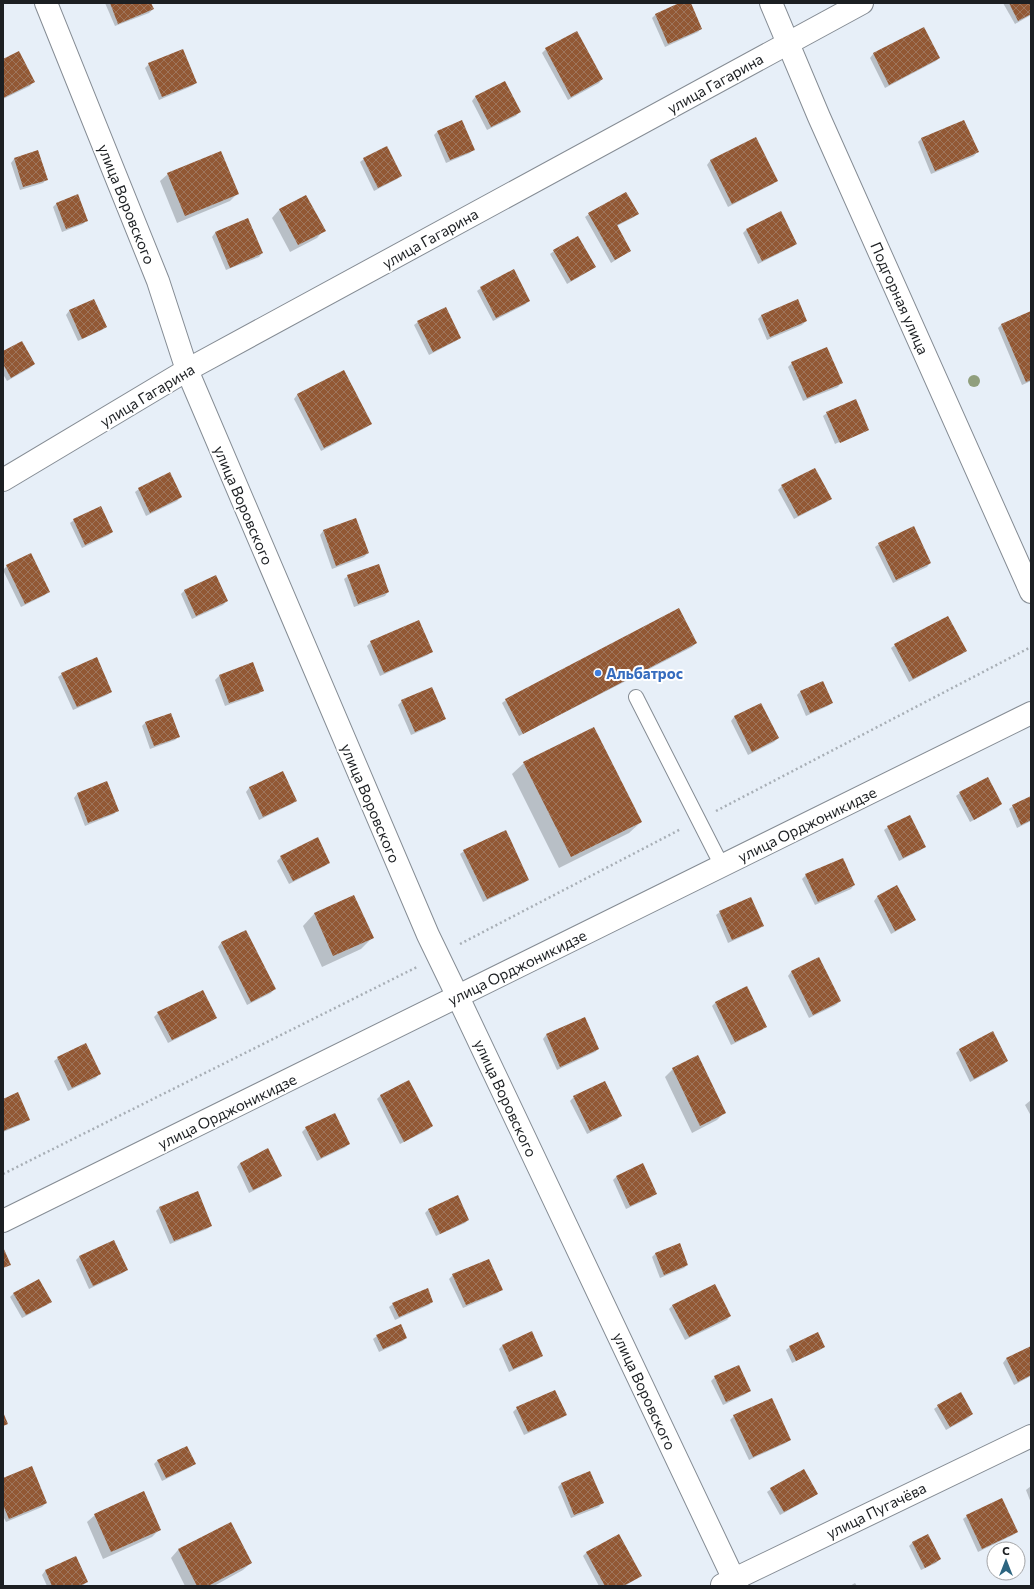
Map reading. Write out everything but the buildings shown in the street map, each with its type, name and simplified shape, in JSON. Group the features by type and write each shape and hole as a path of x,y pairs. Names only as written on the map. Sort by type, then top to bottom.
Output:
{"street":[{"name":"улица Воровского","path":"46,3 158,281 187,370 438,956 458,996 731,1584"},
{"name":"Подгорная улица","path":"771,3 819,117 1031,592"},
{"name":"улица Гагарина","path":"3,480 187,370 862,3"},
{"name":"улица Орджоникидзе","path":"3,1221 1031,713"},
{"name":"улица Пугачёва","path":"731,1584 1031,1436"}],"lane":[{"path":"636,697 722,866"}],"path":[{"path":"3,1174 438,956 1031,647"}],"place":[{"name":"Альбатрос","path":"598,673"}]}
